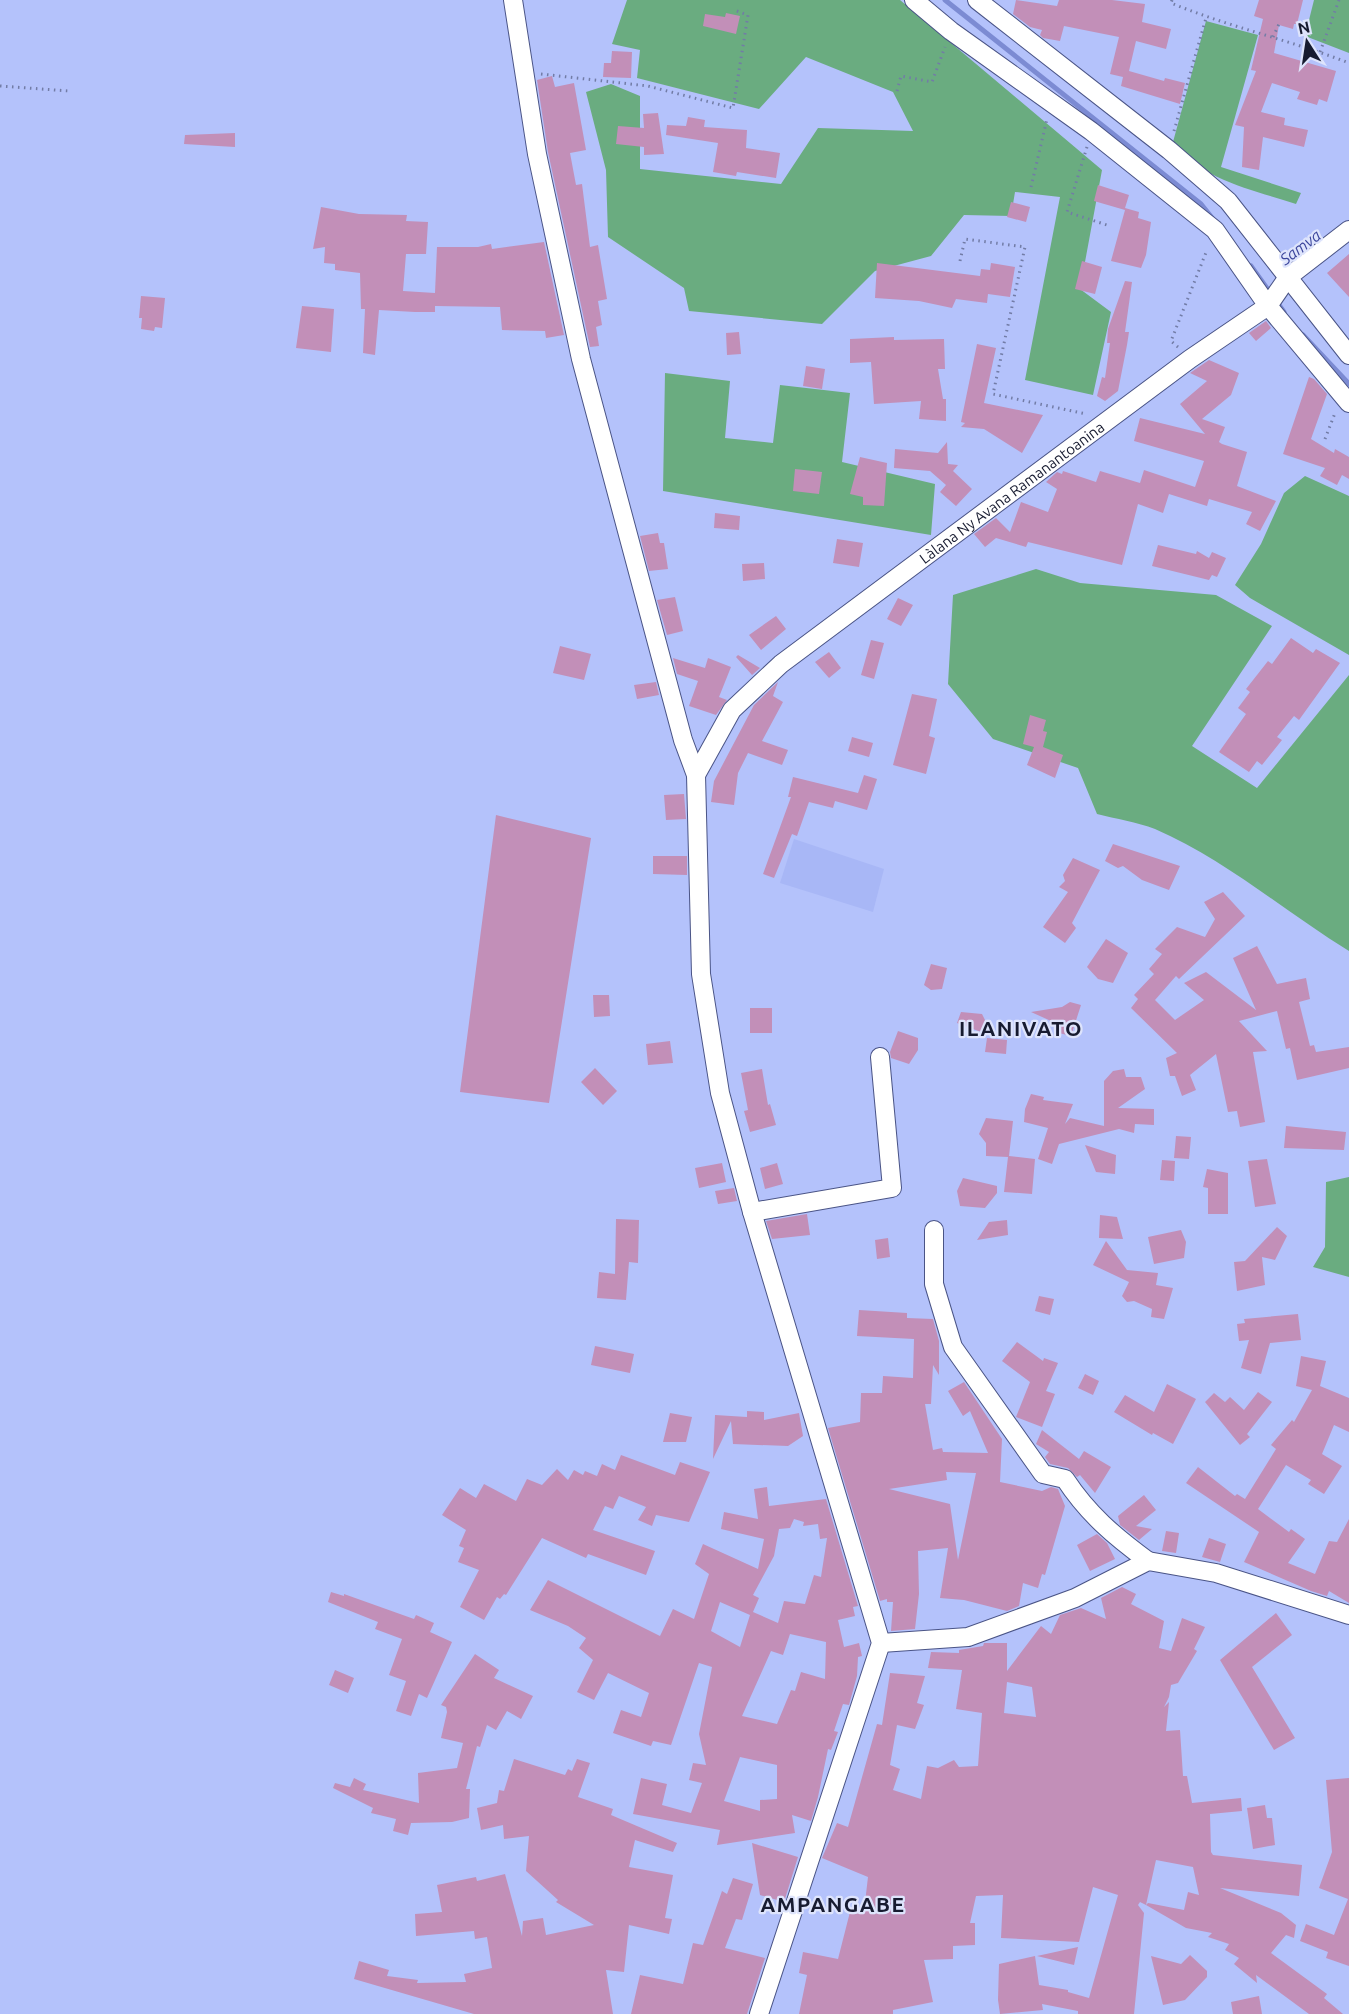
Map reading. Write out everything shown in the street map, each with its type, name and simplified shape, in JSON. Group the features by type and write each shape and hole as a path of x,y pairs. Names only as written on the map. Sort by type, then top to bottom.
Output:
{"street":[{"path":"513,0 537,154 581,359 683,740 696,775 701,974 720,1093 752,1212 880,1642 759,2014"},
{"path":"914,0 951,31 1091,131 1215,230 1268,306 1346,399"},
{"path":"977,0 1169,150 1228,201 1349,355"},
{"name":"Làlana Ny Avana Ramanantoanina","path":"696,775 732,710 781,664 1108,419 1268,306 1288,277 1349,230"},
{"path":"752,1212 892,1188 880,1057"},
{"path":"934,1230 934,1284 953,1347 1043,1474 1065,1479 1084,1507 1116,1538 1148,1561 1216,1573 1349,1615"},
{"path":"880,1642 968,1637 1074,1598 1148,1561"}],"path":[{"path":"1320,52 1339,0"},
{"path":"1171,2 1206,18 1273,37 1349,63"},
{"path":"524,73 648,86 732,108 748,15 734,10"},
{"path":"1169,150 1206,18"},
{"path":"1273,37 1279,24"},
{"path":"897,91 900,76 932,82 951,31"},
{"path":"0,86 69,91"},
{"path":"1031,187 1051,103"},
{"path":"1091,131 1068,212 1110,226"},
{"path":"1190,359 1171,341 1215,230"},
{"path":"960,261 965,238 1025,247 993,394 1108,419"},
{"path":"1325,439 1346,399"}],"shaded area":[{"path":"794,839 884,869 873,912 780,883"}],"green space":[{"path":"627,0 900,0 1102,170 1080,289 1111,312 1093,395 1025,380 1060,197 1015,192 1011,216 964,215 931,256 875,271 822,324 689,311 684,288 608,237 606,170 586,92 611,84 640,96 640,169 781,184 818,128 913,131 893,92 806,57 759,109 637,78 640,50 612,44"},
{"path":"1314,0 1349,0 1349,53 1305,36"},
{"path":"1206,21 1258,35 1221,167 1301,193 1296,204 1213,175 1184,155 1173,142"},
{"path":"665,373 730,381 725,438 773,443 780,385 850,393 842,462 935,484 931,535 663,491"},
{"path":"1305,476 1349,496 1349,655 1250,598 1235,585 1261,544 1284,493"},
{"path":"1036,569 1080,583 1216,595 1272,626 1192,746 1257,788 1349,675 1349,951 1230,871 1181,842 1134,822 1097,814 1078,768 993,739 948,684 953,595"},
{"path":"1349,1177 1349,1277 1313,1267 1325,1247 1326,1182"}],"building":[{"path":"1016,0 1057,6 1059,0 1112,0 1145,4 1142,22 1171,29 1166,49 1136,41 1129,71 1164,81 1165,78 1185,83 1180,104 1121,86 1123,77 1110,74 1119,37 1064,26 1060,41 1043,38 1040,35 1042,30 1030,27 1013,14"},
{"path":"1259,0 1303,0 1297,24 1294,24 1293,29 1279,25 1274,53 1336,71 1327,102 1319,99 1317,105 1297,99 1300,92 1272,83 1261,112 1285,118 1284,125 1308,130 1304,147 1263,137 1259,170 1242,167 1244,127 1235,125 1256,71 1251,70 1263,19 1254,16"},
{"path":"726,13 740,16 736,34 703,26 705,14 725,17"},
{"path":"612,51 632,52 631,78 603,77 604,63 611,63"},
{"path":"552,76 555,87 574,83 586,150 570,153 576,185 582,184 590,247 598,245 607,299 598,301 602,325 596,327 599,346 590,347 548,152 537,80"},
{"path":"658,113 664,154 644,155 644,147 616,144 618,126 644,128 643,114"},
{"path":"688,117 705,120 704,127 747,130 746,148 780,153 776,178 737,172 736,176 713,172 718,143 666,135 667,125 686,126"},
{"path":"235,133 235,147 184,144 185,135"},
{"path":"1098,185 1129,195 1125,208 1139,212 1138,218 1151,222 1146,255 1141,268 1111,261 1125,210 1094,201"},
{"path":"1011,202 1030,207 1026,222 1007,217"},
{"path":"321,207 359,214 407,215 406,221 428,222 426,254 406,254 403,291 435,293 437,247 478,247 491,244 492,249 544,242 564,335 546,338 545,331 502,330 500,307 435,306 435,312 379,310 375,355 363,353 365,309 361,309 360,273 335,270 335,264 324,263 325,247 313,249"},
{"path":"1349,254 1349,297 1327,273"},
{"path":"1082,261 1102,267 1095,294 1075,289"},
{"path":"877,263 980,276 981,269 990,270 991,263 1015,267 1010,297 988,294 987,303 956,299 952,308 919,301 875,298"},
{"path":"1125,281 1132,282 1125,332 1129,332 1127,345 1118,391 1105,401 1097,396 1102,377 1105,378 1110,343 1107,343 1108,329"},
{"path":"141,296 165,298 162,328 155,327 154,331 141,329 142,318 139,318"},
{"path":"302,306 334,309 331,352 296,348"},
{"path":"1266,321 1271,328 1256,341 1249,333"},
{"path":"739,332 741,354 727,355 726,333"},
{"path":"894,337 894,340 944,339 945,369 938,369 943,399 946,399 946,421 919,419 921,401 874,404 871,362 850,363 850,339"},
{"path":"977,344 996,348 984,403 1043,415 1022,453 984,429 961,427 965,423 961,422"},
{"path":"1209,360 1239,373 1231,395 1202,419 1225,427 1219,442 1247,452 1237,486 1276,501 1260,531 1246,524 1252,512 1209,499 1207,506 1169,494 1163,513 1138,504 1122,565 1028,542 1026,547 996,538 985,547 974,534 996,518 1010,532 1021,502 1048,512 1057,489 1046,482 1057,472 1062,474 1063,471 1096,482 1100,471 1140,483 1144,470 1195,487 1204,461 1134,441 1140,418 1205,434 1180,404 1207,381 1190,373"},
{"path":"806,366 825,369 822,389 803,386"},
{"path":"1309,377 1314,379 1327,394 1311,439 1334,453 1335,449 1349,457 1349,479 1342,475 1337,485 1320,476 1325,468 1283,454"},
{"path":"947,442 948,464 958,465 953,471 972,489 956,506 940,492 946,485 930,471 894,468 895,449 938,453"},
{"path":"860,457 887,463 884,506 863,505 863,497 850,494"},
{"path":"795,469 822,472 819,494 793,491"},
{"path":"715,513 740,516 739,530 714,528"},
{"path":"658,533 660,543 664,543 668,569 649,571 640,536"},
{"path":"837,539 863,543 859,567 833,563"},
{"path":"1158,545 1196,554 1197,551 1209,558 1212,552 1226,558 1217,577 1212,575 1209,580 1152,566"},
{"path":"764,563 765,579 743,581 742,564"},
{"path":"675,597 683,631 667,635 657,600"},
{"path":"898,598 913,605 901,626 887,619"},
{"path":"776,616 786,629 761,650 749,635"},
{"path":"1291,638 1313,653 1316,649 1340,663 1299,720 1294,716 1277,737 1282,740 1262,765 1257,761 1249,772 1219,752 1246,714 1238,708 1250,692 1246,689 1268,661 1272,664"},
{"path":"871,640 884,643 874,679 861,675"},
{"path":"560,646 591,654 584,680 553,673"},
{"path":"829,652 841,668 829,678 815,662"},
{"path":"738,655 760,668 752,675 736,657"},
{"path":"673,658 705,668 708,658 731,667 719,697 727,700 716,715 689,706 698,681 677,674"},
{"path":"656,682 659,695 637,699 634,685"},
{"path":"778,682 773,696 783,702 762,741 788,750 782,765 748,753 738,773 734,805 711,802 714,781 754,705"},
{"path":"912,694 937,699 929,736 935,738 926,774 893,765"},
{"path":"1030,715 1046,720 1043,731 1047,732 1043,747 1063,755 1055,778 1027,765 1034,747 1023,744"},
{"path":"852,737 873,743 869,757 848,751"},
{"path":"864,775 877,779 867,810 835,801 833,808 809,802 797,836 792,834 774,878 763,874 791,797 788,797 793,777 858,793"},
{"path":"684,794 686,819 666,820 664,795"},
{"path":"496,815 591,838 549,1103 460,1092"},
{"path":"1113,844 1180,866 1169,890 1142,880 1123,866 1118,868 1105,861"},
{"path":"653,856 687,856 687,875 653,874"},
{"path":"1073,858 1100,870 1072,923 1076,928 1065,943 1043,927 1068,892 1059,887 1065,881 1063,875"},
{"path":"1223,892 1245,916 1179,979 1176,976 1155,1000 1175,1020 1204,1000 1184,983 1206,972 1256,1010 1233,958 1257,946 1277,984 1306,978 1310,999 1299,1002 1310,1046 1314,1045 1316,1052 1349,1047 1349,1068 1297,1080 1290,1048 1286,1049 1277,1011 1239,1021 1267,1051 1253,1052 1265,1122 1240,1127 1237,1111 1228,1112 1216,1054 1190,1075 1196,1090 1182,1096 1175,1076 1170,1076 1166,1058 1177,1053 1131,1008 1138,999 1134,995 1154,974 1149,969 1162,954 1155,949 1177,927 1205,937 1215,919 1204,902"},
{"path":"1106,939 1128,953 1113,983 1098,979 1087,967"},
{"path":"931,964 947,968 942,989 931,990 924,985"},
{"path":"593,995 609,995 610,1016 594,1017"},
{"path":"1070,1002 1081,1005 1071,1036 1059,1033 1051,1021 1031,1012 1062,1007"},
{"path":"750,1008 772,1008 772,1033 750,1033"},
{"path":"961,1012 982,1014 985,1020 981,1032 957,1023"},
{"path":"898,1031 918,1038 918,1050 909,1064 891,1058 890,1052"},
{"path":"987,1038 1007,1040 1006,1054 985,1052"},
{"path":"670,1041 673,1063 648,1065 646,1044"},
{"path":"595,1068 617,1091 603,1105 581,1082"},
{"path":"762,1069 768,1105 770,1104 776,1125 750,1132 744,1111 748,1110 741,1073"},
{"path":"1124,1069 1126,1077 1141,1077 1145,1089 1118,1108 1154,1109 1154,1125 1135,1124 1134,1133 1119,1129 1059,1144 1052,1164 1038,1159 1048,1128 1024,1122 1025,1109 1031,1094 1044,1097 1043,1100 1073,1104 1065,1124 1070,1118 1104,1126 1104,1081 1113,1071"},
{"path":"986,1118 1013,1121 1009,1156 1035,1159 1032,1194 1004,1192 1008,1157 986,1156 986,1143 979,1134"},
{"path":"1286,1126 1346,1132 1344,1150 1284,1148"},
{"path":"1176,1136 1191,1137 1189,1159 1174,1158"},
{"path":"1085,1145 1116,1155 1115,1174 1096,1172"},
{"path":"1267,1159 1276,1204 1255,1207 1248,1161"},
{"path":"1162,1160 1175,1161 1174,1181 1160,1180"},
{"path":"722,1163 726,1182 699,1188 695,1168"},
{"path":"777,1163 783,1184 765,1189 760,1168"},
{"path":"1207,1169 1228,1173 1228,1214 1208,1214 1208,1188 1203,1187"},
{"path":"963,1178 997,1186 997,1193 985,1208 960,1206 957,1191"},
{"path":"734,1188 737,1201 718,1204 715,1191"},
{"path":"807,1214 810,1235 772,1239 766,1221"},
{"path":"1100,1215 1117,1217 1123,1239 1099,1238"},
{"path":"616,1219 639,1220 638,1263 629,1262 626,1300 597,1298 599,1272 615,1274"},
{"path":"1007,1220 1008,1235 977,1240 989,1222"},
{"path":"1277,1227 1287,1236 1275,1260 1262,1257 1265,1285 1237,1291 1234,1262 1245,1261"},
{"path":"1181,1230 1186,1242 1184,1258 1154,1264 1148,1237"},
{"path":"888,1238 890,1257 877,1259 875,1240"},
{"path":"1106,1241 1127,1270 1158,1273 1156,1285 1173,1288 1164,1319 1151,1317 1152,1309 1134,1301 1127,1302 1122,1296 1129,1282 1093,1265"},
{"path":"1039,1296 1054,1299 1050,1315 1035,1311"},
{"path":"859,1310 907,1313 907,1318 933,1319 939,1341 939,1375 933,1365 931,1404 925,1404 933,1450 942,1448 943,1452 988,1453 970,1411 963,1416 948,1391 964,1382 1002,1439 1000,1482 1042,1491 1051,1487 1058,1489 1065,1506 1045,1575 1042,1574 1038,1588 1023,1583 1019,1606 1007,1611 964,1600 940,1598 948,1548 918,1551 919,1594 915,1629 891,1631 893,1602 887,1602 887,1599 880,1601 828,1428 860,1422 861,1393 882,1393 883,1376 913,1378 914,1339 857,1336","holes":["946,1472 976,1473 958,1560 950,1504 889,1489 947,1480"]},
{"path":"1298,1314 1301,1340 1270,1343 1261,1374 1241,1368 1249,1340 1239,1341 1237,1324 1245,1323 1244,1319"},
{"path":"1017,1342 1043,1361 1044,1358 1058,1363 1046,1391 1055,1394 1042,1427 1016,1417 1030,1382 1002,1361"},
{"path":"595,1346 634,1354 630,1373 591,1365"},
{"path":"1301,1356 1326,1361 1320,1386 1349,1398 1349,1432 1334,1425 1322,1454 1342,1466 1324,1494 1308,1484 1311,1480 1286,1465 1258,1509 1289,1532 1291,1529 1305,1539 1288,1563 1315,1574 1329,1541 1337,1542 1349,1519 1349,1603 1329,1591 1327,1596 1311,1591 1244,1562 1259,1532 1186,1483 1198,1467 1235,1496 1237,1494 1245,1499 1276,1449 1271,1445 1292,1420 1294,1422 1312,1390 1296,1386"},
{"path":"1085,1374 1099,1381 1093,1395 1078,1388"},
{"path":"1167,1384 1196,1399 1173,1444 1153,1433 1152,1435 1114,1412 1125,1395 1154,1412"},
{"path":"1258,1392 1272,1402 1247,1434 1250,1437 1240,1445 1205,1402 1214,1393 1225,1402 1230,1397 1244,1410"},
{"path":"747,1411 764,1412 764,1420 799,1413 803,1436 788,1446 733,1444 731,1421 713,1459 715,1415 747,1417"},
{"path":"670,1413 692,1417 686,1442 663,1442"},
{"path":"1042,1430 1079,1459 1084,1451 1111,1467 1095,1493 1080,1475 1077,1477 1068,1468 1050,1464 1045,1457 1049,1452 1036,1444"},
{"path":"621,1455 675,1475 680,1462 710,1472 689,1522 656,1515 652,1526 638,1520 646,1507 619,1496 613,1509 605,1506 593,1530 655,1551 646,1575 588,1554 586,1558 542,1538 506,1595 504,1594 500,1599 497,1597 484,1620 460,1607 479,1570 458,1562 464,1548 459,1546 466,1530 442,1515 460,1488 476,1498 484,1484 516,1501 527,1479 542,1485 557,1469 568,1480 574,1470 583,1475 585,1471 597,1476 602,1464 615,1470"},
{"path":"767,1487 769,1506 826,1499 858,1606 853,1607 855,1616 838,1620 844,1647 859,1643 862,1656 858,1657 857,1676 849,1705 843,1704 834,1731 838,1732 831,1750 828,1749 811,1821 792,1815 795,1833 717,1845 720,1830 633,1814 641,1778 667,1784 662,1805 691,1813 702,1783 689,1780 693,1763 706,1765 699,1734 712,1667 699,1663 671,1745 653,1741 651,1746 613,1733 621,1710 641,1717 649,1693 608,1673 594,1700 577,1692 593,1660 579,1648 586,1638 568,1626 530,1610 548,1580 660,1636 673,1609 694,1619 709,1574 695,1564 703,1544 758,1569 764,1539 721,1529 724,1512 758,1519 754,1489","holes":["794,1519 804,1522 803,1526 818,1524 820,1539 827,1538 821,1577 814,1575 805,1604 784,1601 778,1623 753,1612 759,1598 753,1595 774,1556 779,1529 790,1528","720,1602 750,1615 740,1647 711,1631","790,1634 826,1642 825,1679 801,1672 795,1691 791,1690 777,1724 742,1716 771,1651 783,1655","740,1757 777,1765 777,1799 760,1800 760,1811 724,1801"]},
{"path":"1144,1495 1156,1510 1136,1526 1152,1529 1139,1540 1120,1525 1118,1516"},
{"path":"1166,1531 1179,1533 1176,1553 1162,1551"},
{"path":"1097,1534 1107,1543 1115,1559 1090,1571 1077,1545"},
{"path":"1209,1538 1226,1544 1220,1562 1202,1557"},
{"path":"1122,1587 1136,1594 1131,1604 1164,1621 1159,1648 1171,1651 1182,1618 1205,1627 1194,1649 1197,1651 1178,1683 1171,1685 1164,1707 1169,1702 1166,1731 1180,1730 1183,1776 1187,1776 1192,1803 1241,1798 1242,1811 1210,1814 1211,1852 1213,1855 1302,1865 1299,1896 1220,1888 1281,1913 1296,1925 1294,1938 1286,1935 1271,1953 1327,1994 1324,1998 1343,2014 1309,2014 1256,1975 1257,1983 1234,1964 1239,1958 1225,1950 1229,1944 1208,1937 1212,1933 1186,1928 1140,1902 1138,1905 1144,1913 1134,2014 1078,2014 1078,2011 1042,2004 1043,2010 1000,2014 999,1964 1035,1956 1039,1985 1068,1990 1068,1992 1089,1998 1118,1895 1093,1887 1079,1942 1001,1938 1003,1895 976,1896 970,1923 975,1923 975,1945 953,1946 953,1959 924,1960 933,2002 893,2010 893,2014 799,2014 807,1975 799,1973 803,1952 838,1959 851,1908 864,1911 868,1877 822,1858 837,1823 848,1827 877,1724 882,1725 890,1673 925,1676 917,1703 924,1705 915,1729 897,1725 890,1765 900,1769 893,1790 921,1799 927,1766 938,1768 954,1760 959,1767 978,1766 982,1713 956,1709 962,1670 928,1668 931,1652 959,1653 959,1650 983,1646 984,1643 1007,1643 1007,1671 1041,1626 1051,1634 1060,1615 1081,1608 1106,1619 1101,1598","holes":["1007,1682 1032,1687 1036,1717 1004,1713","1156,1860 1193,1867 1199,1895 1188,1892 1184,1910 1148,1903 1146,1905"]},
{"path":"331,1592 344,1596 344,1594 414,1619 416,1615 434,1623 430,1632 452,1642 427,1698 419,1694 411,1716 396,1711 406,1681 389,1675 402,1639 375,1629 378,1622 328,1602"},
{"path":"1276,1613 1292,1635 1252,1667 1295,1738 1274,1750 1220,1660"},
{"path":"475,1654 499,1670 494,1678 533,1696 521,1719 507,1711 496,1730 487,1725 480,1747 477,1746 466,1789 470,1789 469,1818 452,1822 411,1823 408,1835 393,1831 396,1819 371,1813 373,1808 333,1788 335,1783 350,1787 354,1778 366,1784 363,1790 419,1803 418,1773 457,1768 463,1743 441,1738 447,1712 446,1707 441,1705"},
{"path":"335,1670 354,1678 348,1693 329,1685"},
{"path":"514,1759 565,1775 568,1769 572,1771 577,1759 590,1763 578,1797 613,1809 611,1815 677,1843 673,1852 635,1840 629,1867 673,1875 665,1918 672,1919 669,1934 629,1925 624,1972 606,1970 613,2014 474,2014 354,1979 359,1961 389,1970 387,1976 418,1980 417,1983 466,1982 464,1974 492,1968 487,1937 475,1939 474,1931 416,1936 415,1914 442,1912 437,1885 476,1877 477,1881 505,1874 522,1936 523,1921 543,1918 546,1935 594,1925 556,1902 558,1900 526,1871 529,1836 504,1839 503,1825 481,1830 477,1808 497,1803 499,1790 504,1791"},
{"path":"1349,1778 1349,1966 1326,1958 1328,1952 1300,1941 1306,1924 1334,1935 1348,1899 1319,1888 1332,1852 1326,1780"},
{"path":"1265,1805 1267,1818 1272,1818 1275,1845 1253,1849 1247,1808"},
{"path":"752,1843 798,1857 784,1902 760,1895"},
{"path":"733,1878 753,1884 742,1920 736,1919 725,1948 765,1958 747,2014 631,2014 640,1975 683,1984 693,1943 703,1945 722,1891 727,1894"},
{"path":"1078,1947 1074,1965 1037,1956"},
{"path":"1190,1955 1207,1971 1207,1977 1185,2000 1163,2005 1151,1956 1181,1964"},
{"path":"1259,1996 1262,2014 1233,2014 1231,2002"}],"waterway":[{"path":"945,0 1201,204 1213,219"},
{"name":"Samva","path":"1251,266 1284,312"},
{"path":"1303,335 1349,384"}],"district":[{"name":"ILANIVATO","path":"1021,1028"},
{"name":"AMPANGABE","path":"833,1904"}]}
